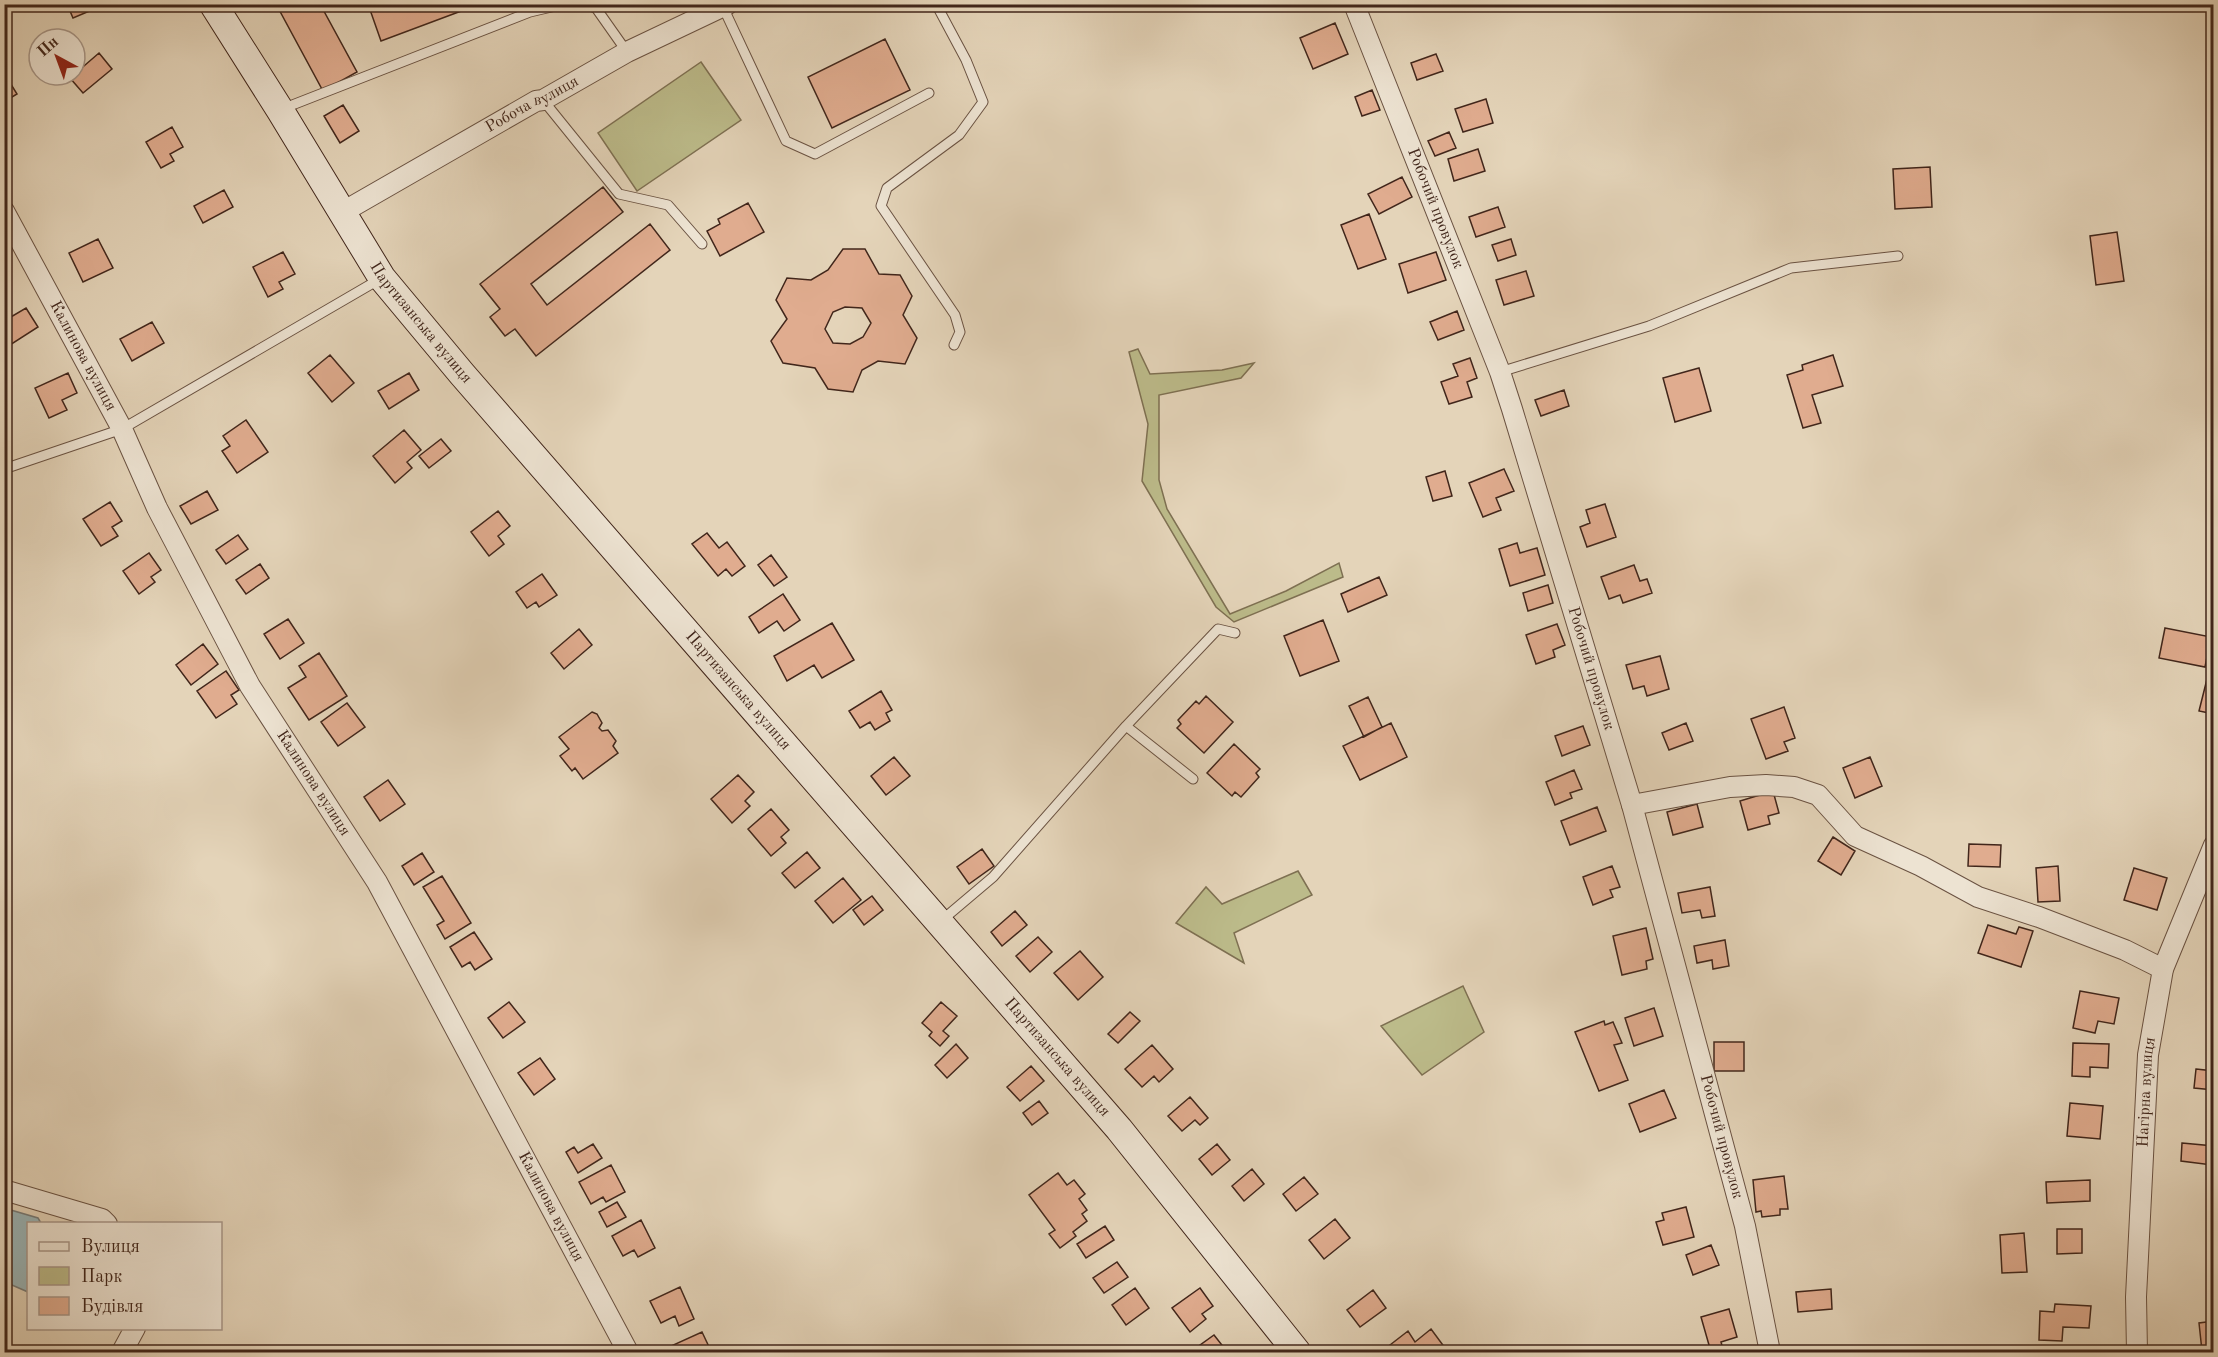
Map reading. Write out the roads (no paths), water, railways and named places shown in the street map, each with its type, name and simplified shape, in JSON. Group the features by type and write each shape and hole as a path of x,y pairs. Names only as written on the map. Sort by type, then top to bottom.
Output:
{"main road":[{"name":"Партизанська вулиця","path":"213,4 382,278 462,374 1119,1129 1297,1353"}],"street":[{"name":"Робочий провулок","path":"1354,4 1500,372 1632,805 1745,1226 1770,1353"},
{"name":"Робоча вулиця","path":"341,213 536,101 543,100 627,52 726,6"},
{"name":"Калинова вулиця","path":"4,211 122,429 157,508 250,686 377,882 628,1353"},
{"path":"1632,805 1730,787 1766,785 1794,787 1818,795 1855,836 1921,866 1978,897 2039,917 2114,946 2163,969"},
{"name":"Нагірна вулиця","path":"2137,1353 2136,1297 2148,1054 2163,969 2214,845"},
{"path":"4,1190 102,1219 105,1222"},
{"path":"122,1353 134,1330"}],"lane":[{"path":"280,110 530,12 564,4"},
{"path":"584,4 596,8 627,52"},
{"path":"936,4 966,60 983,102 959,135 888,188 881,206 956,315 960,332 954,345"},
{"path":"726,6 786,141 815,154 930,93"},
{"path":"543,100 620,194 668,205 702,244"},
{"path":"1500,372 1649,326 1791,268 1898,256"},
{"path":"4,470 122,429 382,278"},
{"path":"939,923 993,877 1126,726 1218,629 1235,633"},
{"path":"1126,726 1193,779"}],"water":[{"path":"4,1208 38,1218 40,1222 27,1222 27,1292 5,1282"}]}
